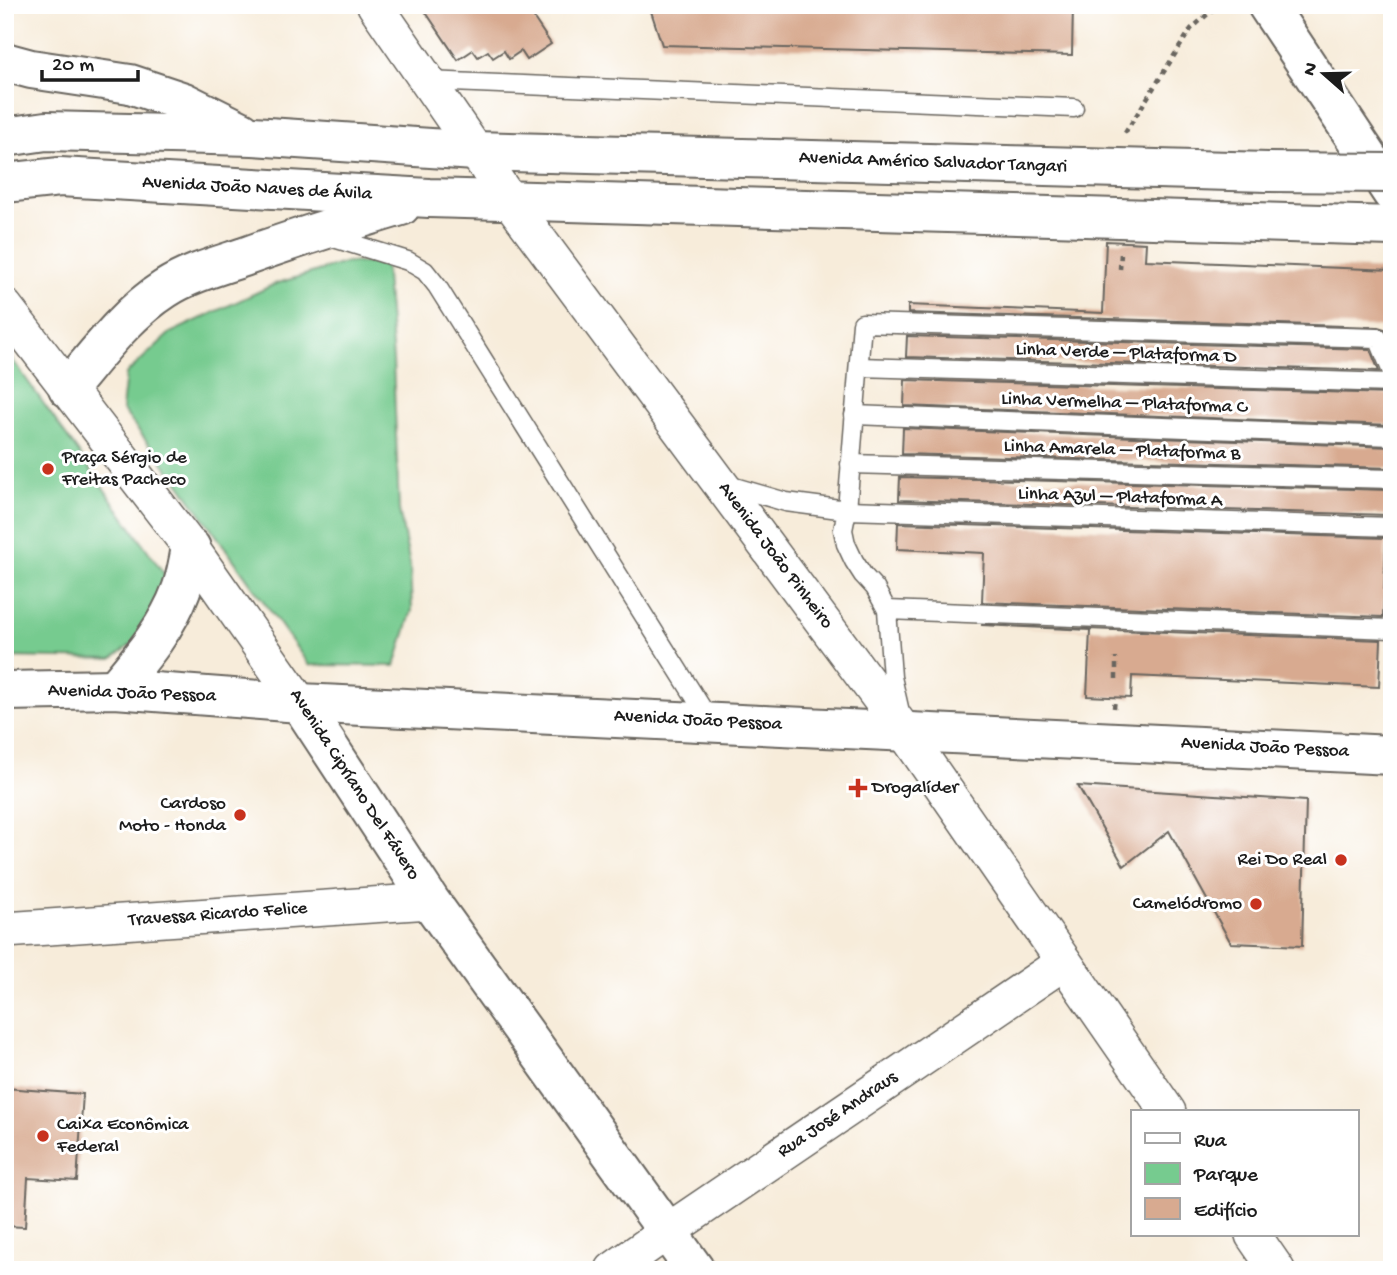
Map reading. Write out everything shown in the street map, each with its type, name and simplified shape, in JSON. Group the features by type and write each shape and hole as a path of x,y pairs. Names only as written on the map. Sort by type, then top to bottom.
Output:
{"main road":[{"path":"1267,5 1392,193"},
{"path":"5,62 31,69 130,85 184,102 253,136"},
{"path":"5,137 46,131 253,136 475,151"},
{"name":"Avenida Américo Salvador Tangari","path":"475,151 1392,173"},
{"name":"Avenida João Naves de Ávila","path":"5,183 60,177 510,201"},
{"path":"68,388 114,334 142,306 165,289 200,272 314,232 429,198"},
{"path":"510,201 1392,226"},
{"path":"115,689 151,646 163,626 182,588 191,548"},
{"name":"Avenida João Pessoa","path":"5,691 115,689 300,703 1392,755"},
{"name":"Avenida Cipríano Del Fávero","path":"300,703 430,901 695,1270"}],"street":[{"name":"Avenida João Pinheiro","path":"375,5 510,201 904,731 1167,1110"},
{"name":"Avenida Cipríano Del Fávero","path":"5,307 191,548 300,703"},
{"name":"Travessa Ricardo Felice","path":"5,930 430,901"},
{"name":"Rua José Andraus","path":"613,1270 1064,962"},
{"path":"1254,1236 1277,1270"}],"lane":[{"path":"427,81 1074,108"},
{"path":"314,232 408,261 425,271 437,286 710,722"},
{"path":"904,731 892,677 887,610 875,588 854,561 843,530 847,510 862,323 1378,338 1392,372"},
{"name":"Linha Verde – Plataforma D","path":"859,367 1392,383"},
{"name":"Linha Vermelha – Plataforma C","path":"854,415 1392,436"},
{"name":"Linha Amarela – Plataforma B","path":"850,464 1392,480"},
{"name":"Linha Azul – Plataforma A","path":"720,484 786,502 847,510 1392,527"},
{"path":"887,610 1392,629"}],"path":[{"path":"1120,168 1122,138 1191,29 1218,5"},
{"path":"1120,270 1121,249"},
{"path":"1116,658 1116,678"}],"green space":[{"path":"347,262 385,264 393,360 399,510 410,565 412,610 395,666 309,665 178,482 122,409 126,374 170,333 275,284"},
{"name":"Praça Sérgio de Freitas Pacheco","path":"5,349 175,589 147,633 112,659 5,657"}],"building":[{"path":"421,5 525,5 551,44 527,60 521,51 509,59 504,51 493,58 488,51 478,57 473,50 458,60"},
{"path":"649,5 1073,5 1072,55 662,45"},
{"path":"1106,241 1146,243 1145,260 1392,270 1392,342 1385,329 1378,327 908,313 908,305 1103,313"},
{"path":"907,336 1370,349 1379,371 906,357"},
{"path":"905,380 1392,394 1392,425 904,406"},
{"path":"903,428 1392,447 1392,453 1391,468 902,454"},
{"path":"900,477 1389,490 1388,515 899,500"},
{"path":"898,523 1386,538 1383,617 982,602 984,553 897,549"},
{"path":"981,625 1381,640 1379,687 1132,676 1131,698 1087,696 1090,630"},
{"name":"Camelódromo","path":"1078,786 1306,801 1302,946 1231,943 1169,831 1124,866"},
{"name":"Caixa Econômica Federal","path":"5,1088 83,1094 77,1181 28,1178 25,1227 5,1226"}],"place":[{"name":"Praça Sérgio de Freitas Pacheco","path":"48,469"},
{"name":"Drogalíder","path":"858,788"},
{"name":"Cardoso Moto - Honda","path":"240,815"},
{"name":"Rei Do Real","path":"1341,860"},
{"name":"Camelódromo","path":"1256,904"},
{"name":"Caixa Econômica Federal","path":"43,1136"}]}
